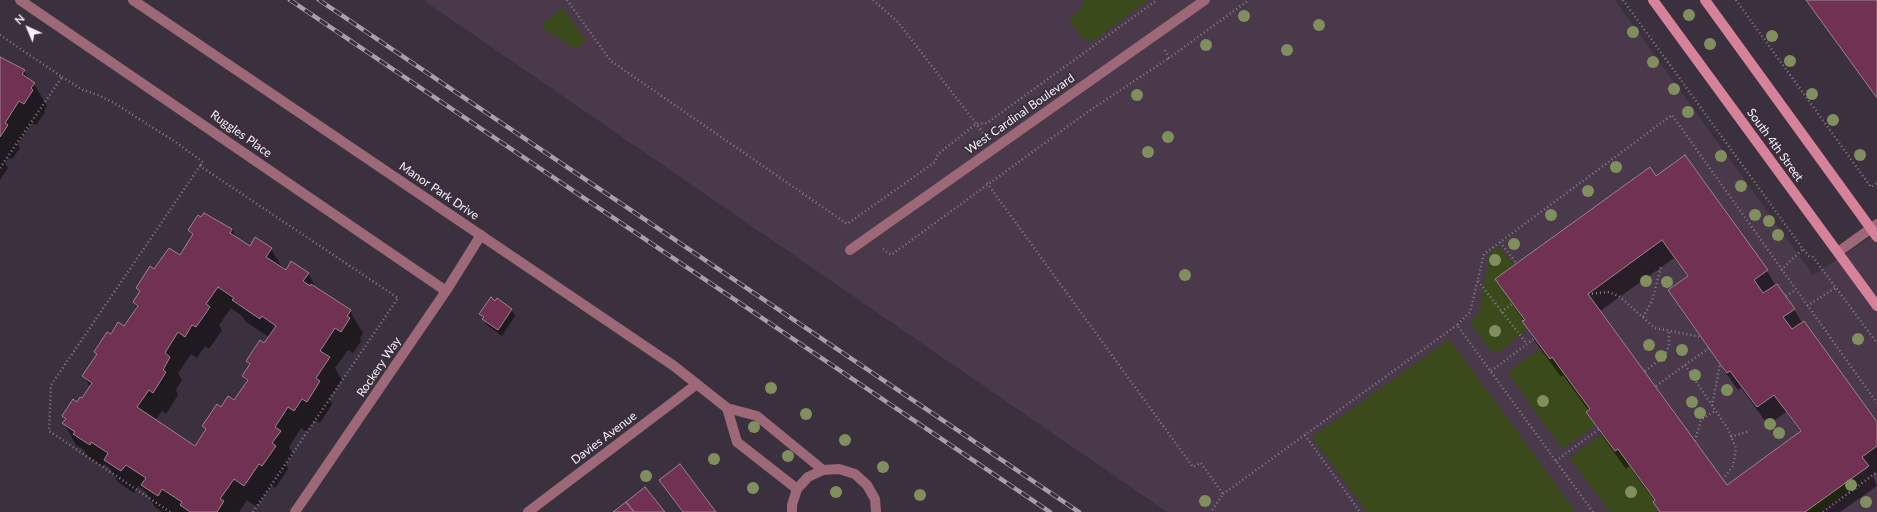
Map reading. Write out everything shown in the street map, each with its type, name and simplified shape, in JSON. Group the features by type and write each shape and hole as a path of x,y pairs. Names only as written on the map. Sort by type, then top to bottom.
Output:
{"main road":[{"name":"South 4th Street","path":"1653,0 1877,306"},
{"path":"1705,0 1874,227 1877,237"}],"street":[{"name":"Ruggles Place","path":"20,0 446,291"},
{"name":"Manor Park Drive","path":"133,0 674,366 727,408 757,416 823,470"},
{"name":"West Cardinal Boulevard","path":"850,250 1205,0"},
{"path":"1838,252 1874,227"},
{"name":"Rockery Way","path":"295,512 446,291 481,235"},
{"name":"Davies Avenue","path":"528,512 697,384"},
{"path":"727,408 737,442 797,489"},
{"path":"792,512 792,505 797,489 808,477 823,470 839,469 855,474 867,485 875,499 876,512"}],"path":[{"path":"567,0 611,61 891,254 1086,113 1169,58"},
{"path":"873,0 898,22 976,124 1011,166"},
{"path":"846,224 935,162 938,154 976,124 987,123 1157,0"},
{"path":"1623,0 1808,256 1813,257 1834,288 1877,343"},
{"path":"1736,0 1870,187 1877,183"},
{"path":"0,35 82,90 114,103 174,141 203,162 51,385 49,431 170,512"},
{"path":"0,168 62,77"},
{"path":"1211,512 1223,494 1457,325 1470,312 1484,254 1672,115 1877,403"},
{"path":"200,166 398,298 253,512"},
{"path":"987,184 1193,467 1200,463 1223,494"},
{"path":"1500,242 1517,264"},
{"path":"1781,270 1804,249"},
{"path":"1643,318 1652,301 1661,267"},
{"path":"1478,281 1527,344"},
{"path":"1807,306 1834,288"},
{"path":"1786,296 1796,290"},
{"path":"1588,294 1608,292 1619,296 1655,328 1669,332 1690,334 1701,337"},
{"path":"1502,312 1513,303"},
{"path":"1457,325 1593,512"},
{"path":"1645,371 1661,359 1666,352 1669,346 1669,332"},
{"path":"1491,371 1534,338"},
{"path":"1656,386 1709,348"},
{"path":"1712,406 1720,364"},
{"path":"1685,365 1712,406 1736,448 1732,466 1723,479"},
{"path":"1695,441 1701,420 1715,411"},
{"path":"1556,461 1599,429"},
{"path":"1731,437 1749,430"},
{"path":"1305,435 1360,512"},
{"path":"1823,512 1877,472"}],"shaded area":[{"path":"423,0 1615,0 1813,275 1877,233 1877,512 1167,512"}],"green space":[{"path":"1084,0 1147,1 1093,41 1082,39 1069,18 1079,11"},
{"path":"563,8 586,41 576,49 544,29 542,26 544,22"},
{"path":"1499,246 1514,266 1525,320 1522,322 1528,329 1499,352 1495,352 1490,350 1469,322 1479,314 1489,254"},
{"path":"1450,339 1576,512 1367,512 1312,437"},
{"path":"1542,348 1549,359 1552,357 1590,409 1596,425 1562,449 1510,376 1510,371 1513,368"},
{"path":"1602,433 1615,451 1618,449 1655,500 1653,502 1658,509 1654,512 1610,512 1570,458"},
{"path":"1854,477 1858,482 1817,512 1805,512"}],"building":[{"path":"1806,0 1877,0 1877,98"},
{"path":"0,57 25,70 22,74 35,83 31,88 33,90 24,104 19,101 5,123 8,125 0,137"},
{"path":"1685,155 1768,270 1754,280 1763,293 1777,284 1795,309 1783,317 1792,329 1804,321 1877,422 1877,446 1862,457 1869,466 1805,512 1660,512 1653,502 1655,500 1618,449 1615,451 1586,412 1590,409 1552,357 1550,359 1522,321 1525,320 1495,279 1650,167 1656,176","holes":["1662,240 1688,276 1668,290 1720,364 1727,373 1730,371 1757,407 1774,395 1801,431 1727,485 1588,294"]},
{"path":"204,213 232,229 230,233 250,246 255,237 272,248 266,257 286,270 291,261 309,273 303,281 310,286 311,284 351,310 347,316 350,318 341,332 335,328 320,351 330,357 316,378 320,381 307,402 302,399 294,411 288,407 275,427 281,431 272,443 276,446 262,466 259,464 244,486 234,479 220,499 224,501 217,512 190,512 180,505 182,502 162,489 158,496 141,485 146,478 126,465 121,471 104,460 108,453 91,442 90,445 73,434 75,432 62,423 66,419 62,416 73,399 77,402 80,397 82,398 92,383 82,376 97,354 94,352 107,332 111,334 118,322 124,326 138,306 133,302 140,291 136,288 150,266 154,269 169,248 180,255 193,234 188,230 198,215 201,217","holes":["218,287 234,298 232,300 260,319 262,316 276,326 264,343 260,340 246,361 250,364 242,376 248,380 234,400 228,396 221,407 217,404 202,426 206,429 195,446 137,407 149,390 153,393 166,372 163,370 170,357 165,353 178,332 185,337 192,325 196,327 210,307 206,304"]},
{"path":"491,297 495,301 497,298 512,309 498,330 482,319 484,317 479,314"},
{"path":"680,464 716,512 683,512 659,480"},
{"path":"645,487 665,512 634,512 626,502"},
{"path":"626,502 634,512 613,512"}],"railway":[{"path":"290,0 1050,512"},
{"path":"319,0 1079,512"}]}
